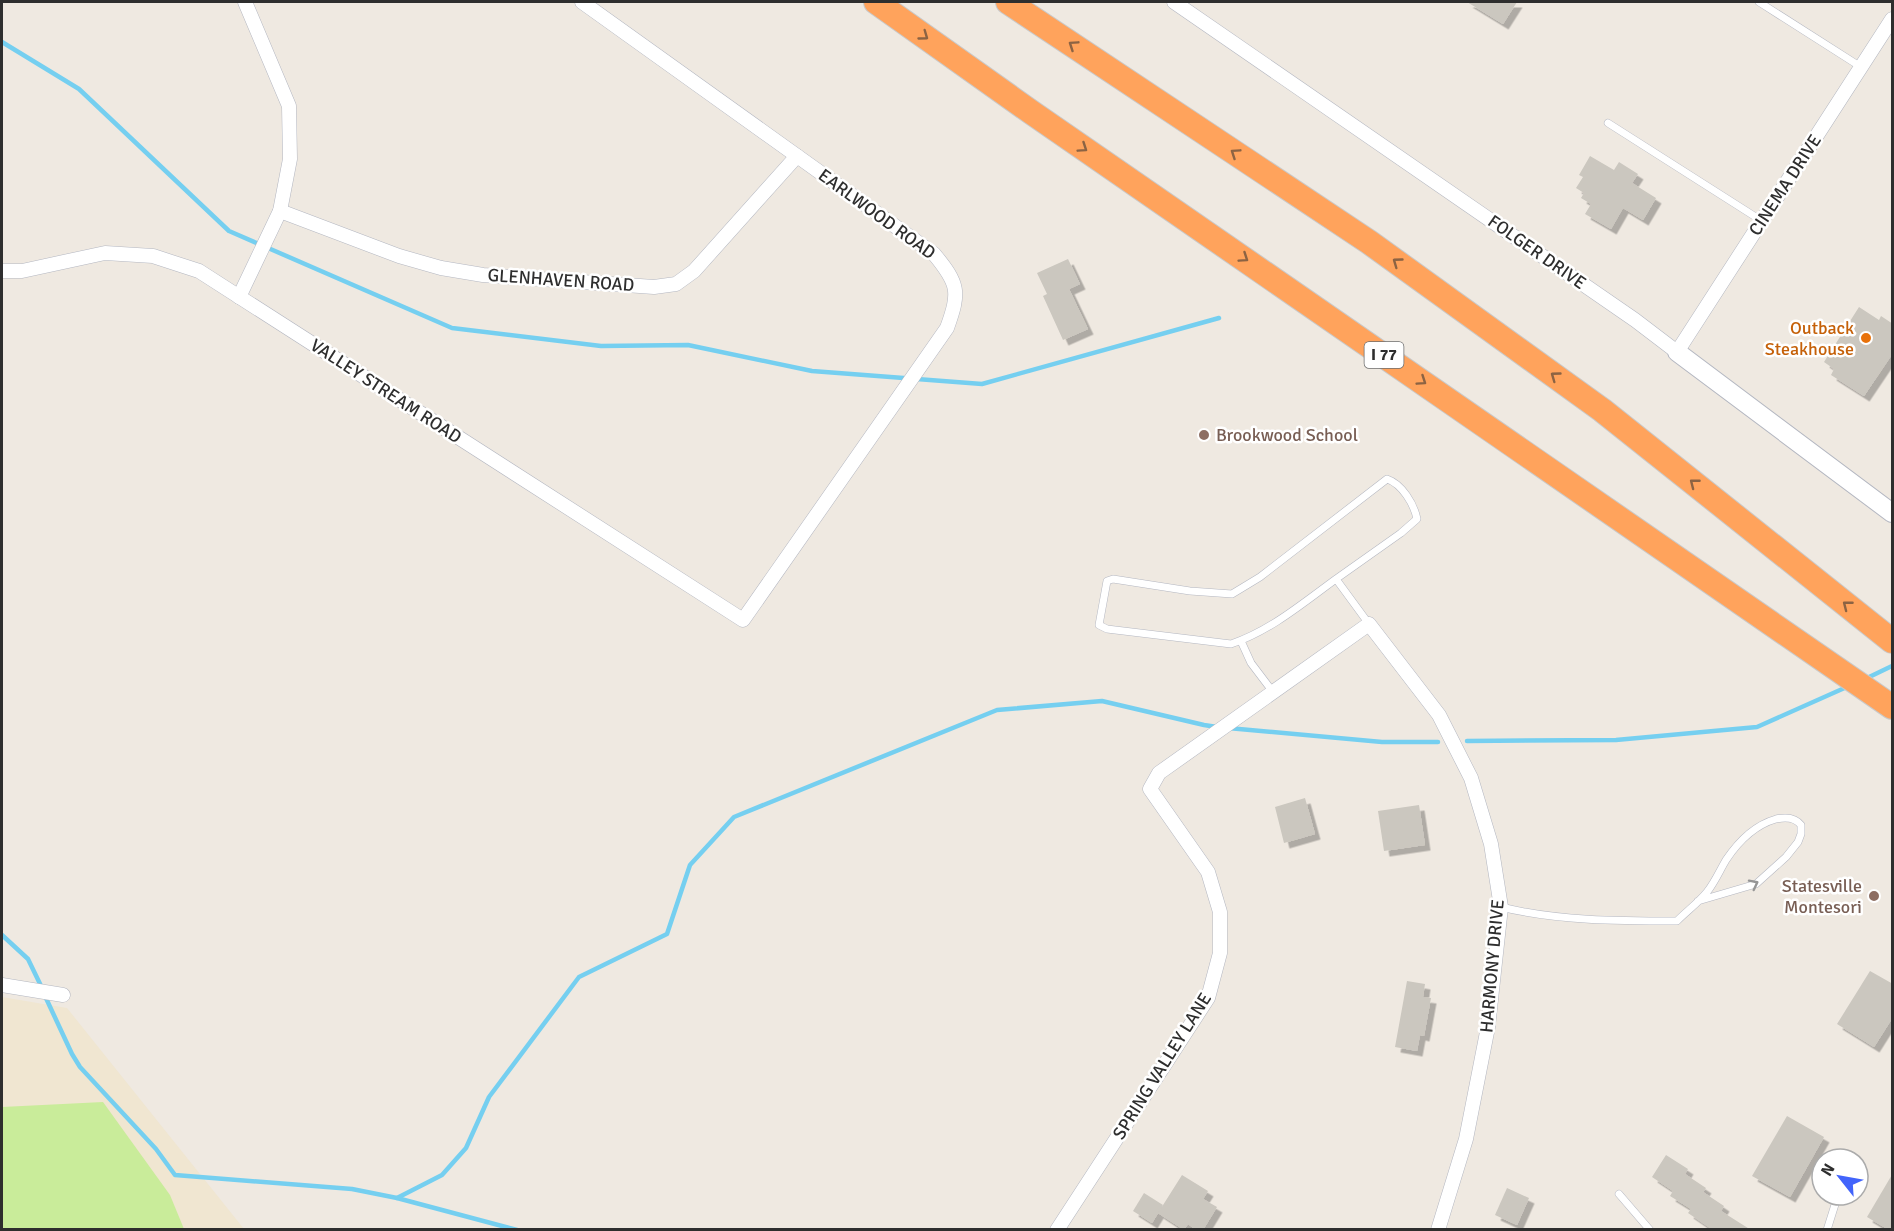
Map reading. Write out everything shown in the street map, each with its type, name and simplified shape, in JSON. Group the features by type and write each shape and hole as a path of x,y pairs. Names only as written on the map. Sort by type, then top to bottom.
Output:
{"highway":[{"name":"I 77","path":"876,2 1031,112 1893,707"},
{"path":"1008,2 1369,242 1583,396 1893,641"}],"street":[{"path":"238,297 280,211 290,159 289,106 245,2"},
{"name":"EARLWOOD ROAD","path":"582,2 934,254 952,275 956,302 947,328 743,620"},
{"name":"FOLGER DRIVE","path":"1174,2 1626,314 1893,513"},
{"name":"CINEMA DRIVE","path":"1677,352 1893,19"},
{"name":"GLENHAVEN ROAD","path":"280,211 399,256 441,268 483,275 654,287 676,284 694,271 797,156"},
{"name":"VALLEY STREAM ROAD","path":"2,271 22,271 105,253 153,256 199,271 743,620"},
{"name":"SPRING VALLEY LANE","path":"1059,1229 1208,998 1220,953 1220,912 1208,872 1150,789 1159,774 1369,624"},
{"name":"HARMONY DRIVE","path":"1369,624 1439,715 1471,778 1491,844 1501,908 1488,1027 1466,1139 1438,1230"},
{"path":"2,985 63,995"}],"lane":[{"path":"1759,2 1861,67"},
{"path":"1608,123 1762,220"},
{"path":"1387,479 1395,482 1415,508 1417,519 1336,579 1250,638 1231,644 1107,629 1099,626 1107,581 1113,579 1190,591 1232,594 1260,577 1387,479"},
{"path":"1336,579 1369,624"},
{"path":"1240,641 1251,663 1273,692"},
{"path":"1501,908 1544,916 1602,920 1677,921 1715,881 1726,860 1745,837 1758,827 1780,818 1798,821 1801,825 1798,842 1786,857 1756,884 1698,901"},
{"path":"1618,1194 1650,1230"},
{"path":"1827,1230 1834,1207"}],"shaded area":[{"path":"2,997 67,1008 244,1229 2,1229"}],"green space":[{"path":"103,1102 170,1195 184,1229 2,1229 2,1107"}],"building":[{"path":"1467,2 1517,2 1503,24"},
{"path":"1590,156 1614,170 1619,162 1638,174 1632,183 1656,198 1643,220 1623,208 1611,229 1585,214 1591,204 1581,198 1584,193 1576,188 1583,177 1579,175"},
{"path":"1068,259 1080,284 1069,289 1088,329 1063,340 1043,296 1047,294 1037,273"},
{"name":"Outback Steakhouse","path":"1859,307 1879,320 1881,316 1893,324 1893,353 1864,396 1831,375 1834,369 1824,362"},
{"path":"1305,798 1315,834 1284,843 1275,807"},
{"path":"1419,805 1425,845 1384,851 1378,811"},
{"path":"1870,971 1893,984 1893,1017 1874,1047 1837,1024"},
{"path":"1407,981 1425,984 1423,997 1431,998 1424,1036 1420,1035 1417,1051 1395,1047"},
{"path":"1787,1116 1824,1137 1818,1147 1810,1147 1810,1162 1790,1197 1752,1176"},
{"path":"1666,1155 1688,1169 1685,1174 1706,1188 1703,1192 1724,1206 1721,1211 1751,1230 1713,1230 1688,1213 1691,1209 1670,1196 1673,1191 1652,1177"},
{"path":"1893,1173 1893,1230 1889,1230 1867,1217"},
{"path":"1182,1175 1208,1191 1203,1199 1217,1207 1203,1230 1196,1230 1188,1224 1184,1230 1158,1213"},
{"path":"1507,1188 1529,1198 1517,1225 1495,1215"},
{"path":"1144,1193 1163,1205 1152,1223 1133,1211"}],"waterway":[{"path":"2,42 79,89 229,231 452,328 601,346 688,345 812,371 982,384 1219,318"},
{"path":"1865,679 1892,666"},
{"path":"1467,741 1616,740 1757,727 1849,686"},
{"path":"397,1198 442,1175 466,1148 489,1097 579,977 667,934 690,865 734,817 997,710 1102,701 1217,727"},
{"path":"1228,728 1382,742 1438,742"},
{"path":"2,935 28,959 42,988"},
{"path":"45,996 80,1067 156,1149 175,1175 352,1189 397,1198 517,1230"}],"place":[{"name":"Outback Steakhouse","path":"1866,338"},
{"name":"Brookwood School","path":"1204,435"},
{"name":"Statesville Montesori","path":"1874,896"}]}
